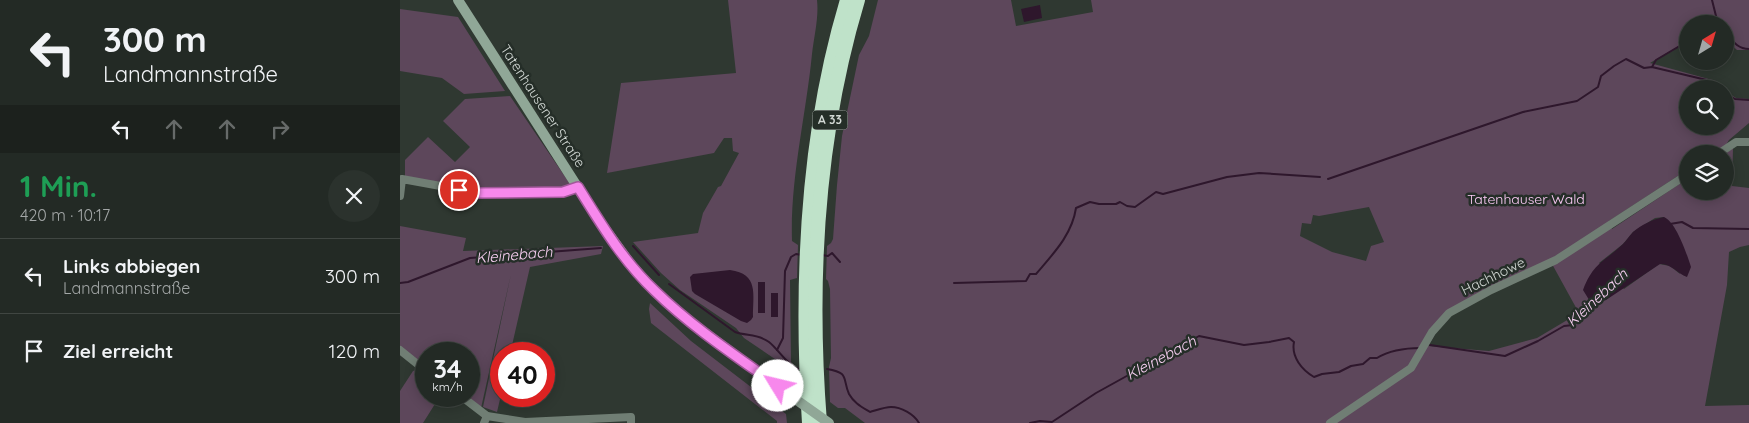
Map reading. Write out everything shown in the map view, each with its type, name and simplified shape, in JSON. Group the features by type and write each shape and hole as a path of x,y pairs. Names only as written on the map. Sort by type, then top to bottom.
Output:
{"highway":[{"path":"834,42 837,0"},
{"name":"A 33","path":"809,423 811,279 818,127 834,42 847,0"},
{"name":"A 33","path":"813,243 833,103 846,42 858,0"},
{"name":"A 33","path":"811,279 820,423"}],"street":[{"name":"Tatenhausener Straße","path":"458,0 614,244 654,290 689,321 829,423"},
{"path":"1732,145 1736,142 1749,142"},
{"path":"400,196 402,179 479,193 563,192 578,187"},
{"name":"Hachhowe","path":"1330,423 1411,368 1432,332 1448,313 1491,290 1556,260 1679,180"},
{"path":"400,350 415,362"},
{"path":"472,407 486,420 525,422 631,417 631,423"}],"green space":[{"path":"728,0 817,0 816,27 793,194 792,241 798,245 797,278 790,280 791,362 794,372 744,338 736,328 680,290 661,273 633,242 698,233 703,213 718,187 721,186 739,153 733,151 732,138 724,138 714,153 607,173 621,83 736,73"},
{"name":"Tatenhauser Wald","path":"878,0 1011,0 1016,26 1093,12 1091,0 1749,0 1749,50 1737,50 1734,47 1734,15 1679,15 1679,46 1650,63 1712,80 1679,80 1679,135 1734,135 1734,97 1749,99 1749,123 1729,140 1726,145 1679,145 1679,175 1609,221 1612,229 1679,184 1679,200 1734,200 1734,186 1749,188 1749,245 1729,252 1727,285 1705,406 1749,405 1749,423 865,423 845,408 838,408 830,402 830,289 826,279 827,246 833,239 842,136 859,55 869,36","holes":["1369,207 1384,242 1371,246 1366,261 1332,252 1300,236 1302,223 1311,224 1313,215 1319,216","1664,217 1680,274 1670,266 1659,264 1624,289 1599,263 1623,244 1633,232 1655,218","1552,264 1579,313 1537,338 1489,351 1428,346 1437,331 1451,315"]},
{"path":"400,9 458,17 505,91 464,94 442,78 400,71"},
{"path":"510,96 570,184 566,190 479,191 405,176 405,160 428,137 455,162 470,147 443,121 465,99"},
{"path":"400,226 466,238 463,251 603,246 601,254 530,267 513,342 497,342 511,274 496,342 490,342 490,368 481,408 480,342 415,342 415,359 400,347"},
{"path":"650,303 691,341 786,414 787,423 777,423 777,421 651,323"},
{"path":"415,370 415,407 433,407 423,423 400,423 400,391"},
{"path":"490,374 490,407 498,407 497,412 483,407"}],"water":[{"path":"1040,5 1042,18 1024,22 1021,9"},
{"path":"1664,217 1673,225 1684,247 1691,267 1687,277 1664,264 1660,264 1606,300 1591,303 1583,290 1595,268 1623,244 1636,229"},
{"path":"730,270 746,276 752,286 753,317 747,323 692,291 690,277 693,274"},
{"path":"758,282 765,282 765,313 758,313"},
{"path":"771,293 778,293 778,317 771,317"}],"waterway":[{"path":"1712,0 1716,15"},
{"path":"1734,42 1738,46 1749,49"},
{"path":"1652,67 1656,60 1679,46"},
{"path":"1328,179 1523,112 1577,101 1598,87 1601,76 1626,59 1644,68 1652,67 1707,80"},
{"path":"1734,98 1749,100"},
{"path":"954,283 1026,281 1030,274 1036,274 1061,244 1074,218 1076,208 1090,202 1099,204 1116,204 1120,202 1127,206 1135,207 1156,192 1163,194 1227,177 1259,173 1320,177"},
{"name":"Kleinebach","path":"1670,224 1682,222 1693,228 1749,229"},
{"name":"Kleinebach","path":"633,246 659,275"},
{"name":"Kleinebach","path":"400,283 408,282 470,258 601,248"},
{"path":"822,255 828,256 832,253 840,262"},
{"path":"777,350 783,338 785,271 791,257 796,254 802,255"},
{"name":"Kleinebach","path":"669,284 735,332 765,339 790,364 798,369"},
{"name":"Kleinebach","path":"1430,345 1505,356 1538,341 1564,326 1573,325 1591,302"},
{"name":"Kleinebach","path":"1030,423 1040,421 1052,422 1096,393 1199,336 1244,345 1289,338 1294,342 1294,353 1298,362 1305,371 1314,377 1339,372 1351,366 1363,364 1370,358 1377,358 1392,351 1421,348"},
{"name":"Kleinebach","path":"827,369 842,374 851,397 870,412 895,407 911,414 919,423"}],"route":[{"path":"459,190 479,193 563,192 578,187 614,244 654,290 689,321 778,386"}]}
